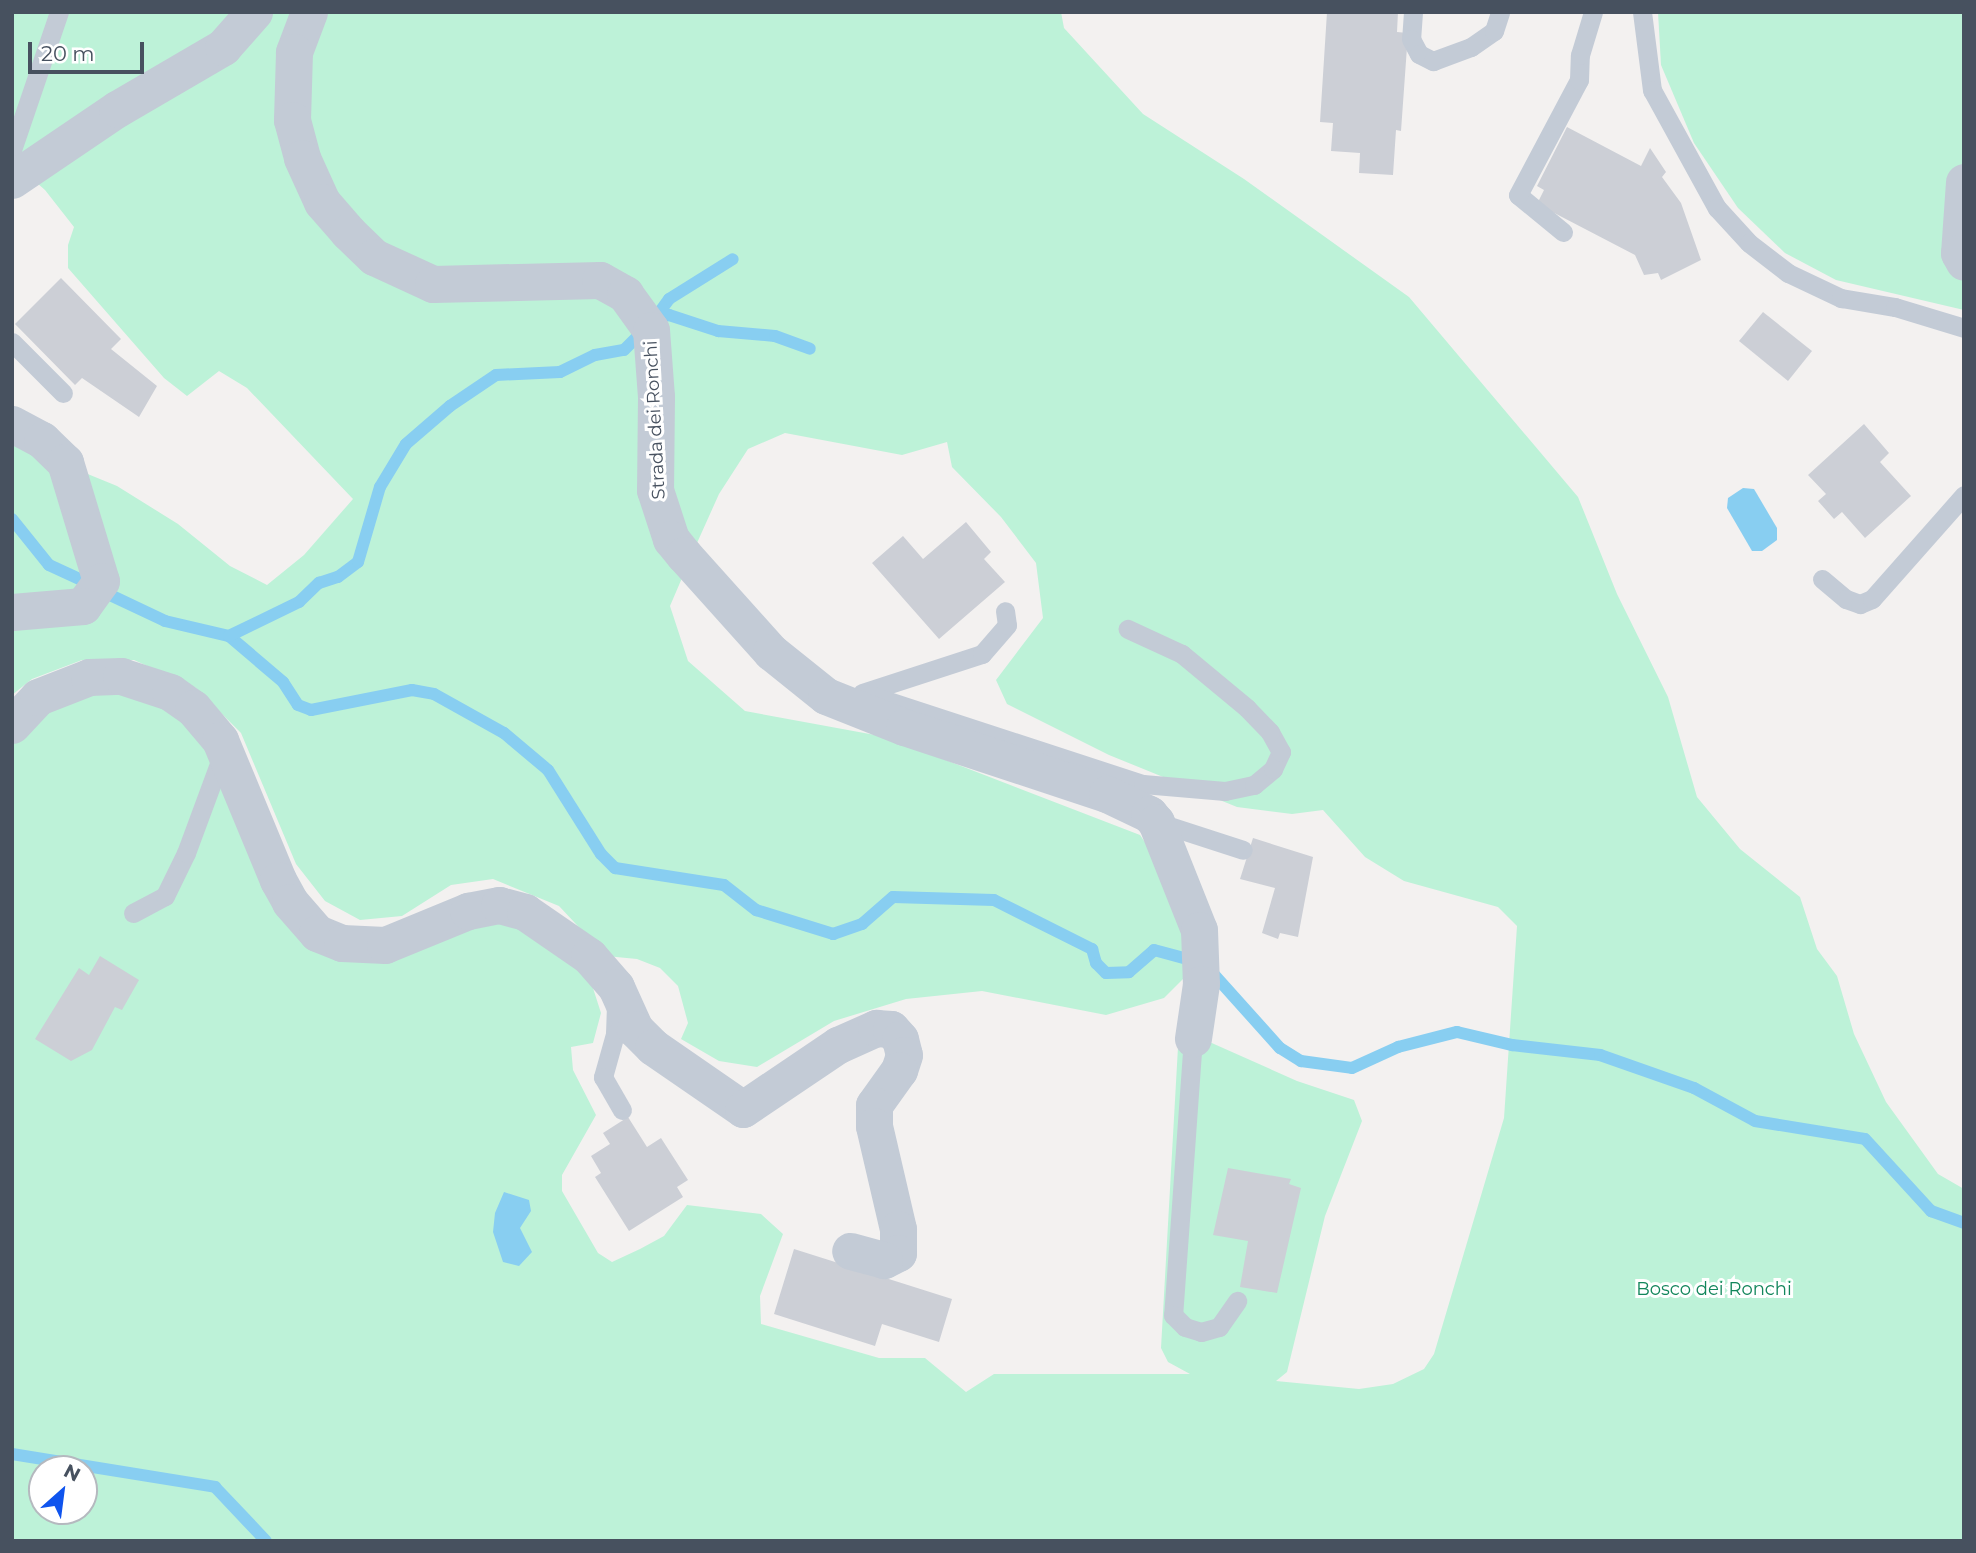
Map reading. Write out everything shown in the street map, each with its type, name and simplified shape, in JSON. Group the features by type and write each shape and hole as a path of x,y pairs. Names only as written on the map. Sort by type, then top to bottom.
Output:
{"street":[{"path":"12,180 117,109 223,47 254,12"},
{"name":"Strada dei Ronchi","path":"309,12 294,52 292,120 302,158 322,202 374,257 433,284 600,280 631,300 651,330 656,397 655,490 671,540 728,609 826,696 894,724 1107,794 1156,822"},
{"path":"1964,181 1959,253 1964,262"},
{"path":"12,424 42,440 65,462 101,569 97,591 83,606 12,612"},
{"path":"12,725 38,697 89,677 121,676 170,692 193,708 225,748 278,880 290,902 317,933 342,943 385,944 468,911 499,905 525,912 589,956 616,986 635,1028 653,1047 743,1109 828,1051 876,1028 891,1029 900,1039 904,1055 899,1070 874,1105 874,1126 898,1229 898,1253 884,1261 850,1251"},
{"path":"1156,822 1199,930 1201,984 1193,1038"}],"lane":[{"path":"12,150 59,12"},
{"path":"1413,12 1412,38 1419,54 1433,61 1471,47 1494,31 1500,12"},
{"path":"1563,232 1518,195 1579,80 1580,55 1593,12"},
{"path":"1642,12 1652,90 1717,208 1749,243 1788,273 1841,298 1895,307 1964,328"},
{"path":"12,342 63,393"},
{"path":"1822,579 1846,599 1860,604 1872,599 1964,495"},
{"path":"826,696 864,693 982,654 1007,625 1005,611"},
{"path":"864,693 1143,784 1225,792 1254,785 1273,769 1281,752 1270,732 1247,708 1182,654 1128,629"},
{"path":"133,913 165,896 186,853 225,748"},
{"path":"1156,822 1242,850"},
{"path":"616,986 615,1034 603,1077 622,1110"},
{"path":"1193,1038 1173,1315 1185,1327 1202,1332 1219,1327 1237,1301"}],"green space":[{"name":"Bosco dei Ronchi","path":"12,12 1061,12 1064,28 1143,114 1244,179 1409,297 1578,497 1617,594 1668,697 1697,797 1740,849 1800,897 1817,949 1837,976 1854,1034 1886,1102 1938,1174 1964,1189 1964,1541 12,1541 12,744 53,704 89,690 141,696 191,724 312,948 489,920 516,925 547,940 592,985 601,1013 593,1043 571,1047 573,1070 596,1115 562,1175 562,1191 598,1253 612,1262 640,1249 664,1236 687,1205 761,1214 783,1234 760,1296 761,1324 879,1358 925,1358 966,1392 994,1374 1190,1374 1168,1362 1161,1348 1178,1047 1205,1040 1297,1081 1354,1100 1362,1121 1325,1216 1287,1372 1276,1381 1359,1389 1393,1384 1424,1369 1434,1354 1504,1118 1517,926 1498,907 1404,881 1365,857 1323,810 1292,814 1237,807 1109,755 1007,704 996,680 1043,618 1036,563 1001,517 952,467 947,442 902,455 785,433 748,449 719,494 670,606 688,661 745,711 886,737 1140,835 1161,866 1179,909 1188,974 1164,998 1106,1015 982,991 906,999 834,1021 757,1067 719,1061 681,1039 688,1023 678,986 660,968 637,959 606,956 559,906 493,879 451,885 402,916 360,920 325,901 296,864 241,733 196,688 134,660 82,660 32,679 12,695 12,443 117,486 178,524 230,566 267,585 304,555 353,499 247,388 219,371 187,396 164,378 68,268 68,245 74,227 45,190 12,161"},
{"path":"1658,12 1964,12 1964,310 1836,280 1785,253 1738,208 1694,143 1661,65"}],"water":[{"path":"1743,488 1754,489 1777,528 1777,540 1762,551 1752,551 1727,508 1728,498"},
{"path":"504,1192 529,1200 531,1211 520,1228 532,1252 519,1266 503,1262 493,1232 495,1213"}],"building":[{"path":"1327,12 1398,12 1397,32 1408,33 1401,131 1396,130 1393,175 1359,173 1360,153 1331,151 1333,123 1320,122"},
{"path":"1567,127 1641,166 1650,148 1666,172 1662,177 1681,203 1701,260 1661,280 1658,273 1644,275 1635,255 1537,204 1544,190 1537,186"},
{"path":"61,278 121,339 111,349 157,386 139,417 82,378 75,385 15,324"},
{"path":"1763,312 1812,351 1788,381 1739,341"},
{"path":"1864,424 1889,453 1880,462 1911,496 1865,538 1842,512 1834,519 1818,501 1826,494 1808,475"},
{"path":"966,522 991,552 984,559 1005,582 939,639 872,563 903,536 923,559"},
{"path":"1253,838 1313,857 1298,937 1280,933 1278,939 1262,933 1275,888 1240,879"},
{"path":"100,956 139,980 122,1010 115,1007 92,1050 71,1061 35,1039 79,968 89,975"},
{"path":"628,1117 647,1147 661,1138 688,1180 677,1187 683,1197 629,1231 595,1177 601,1173 591,1156 610,1144 603,1133"},
{"path":"1228,1168 1291,1179 1289,1184 1301,1188 1277,1293 1240,1287 1248,1241 1213,1235"},
{"path":"794,1249 952,1299 939,1342 882,1324 875,1346 774,1314"}],"waterway":[{"path":"656,317 669,299 733,259"},
{"path":"656,317 669,315 718,331 775,336 810,349"},
{"path":"229,636 299,602 319,583 338,577 358,562 380,487 406,444 450,406 496,375 560,372 595,355 624,350 640,334"},
{"path":"12,519 49,565 88,583"},
{"path":"108,594 165,621 229,636 283,682 298,705 311,710 412,690 434,694 504,733 548,770 601,854 615,868 724,885 756,910 833,934 862,924 893,897 994,900 1092,949 1096,963 1106,973 1129,972 1154,950 1191,960"},
{"path":"1209,969 1280,1048 1301,1061 1352,1068 1398,1047 1457,1032 1512,1045 1600,1055 1694,1088 1755,1121 1865,1139 1931,1211 1964,1223"},
{"path":"12,1454 215,1487 266,1541"}]}
